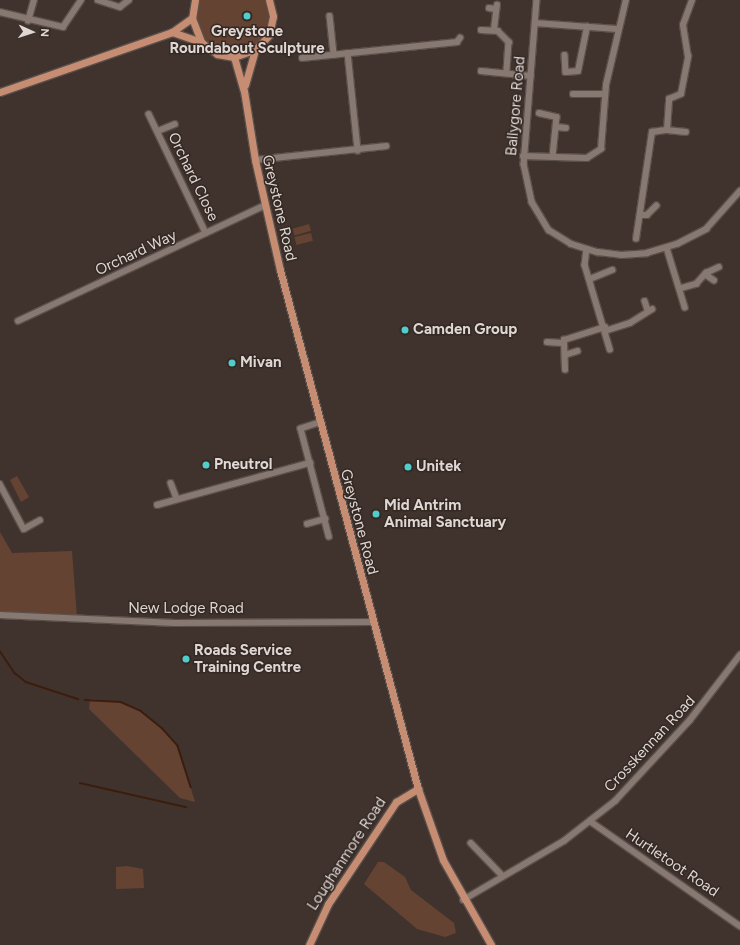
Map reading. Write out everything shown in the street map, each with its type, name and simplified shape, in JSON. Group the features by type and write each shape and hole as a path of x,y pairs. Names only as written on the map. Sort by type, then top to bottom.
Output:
{"main road":[{"path":"195,0 192,18 201,42"},
{"path":"172,32 201,42 218,54 234,57 256,49 269,35 270,3 276,0"},
{"path":"0,92 172,32 192,18"},
{"name":"Greystone Road","path":"244,91 247,66 256,49"},
{"name":"Greystone Road","path":"234,57 244,91 264,206 319,423 418,789 443,860 463,900 491,945"},
{"name":"Loughanmore Road","path":"309,945 328,904 396,802 418,789"}],"street":[{"path":"28,21 34,0"},
{"path":"0,12 28,21 65,26 81,0"},
{"path":"98,0 120,7 129,0"},
{"name":"Ballygore Road","path":"536,0 531,76 523,156 530,195 542,221 560,238 587,249 627,255 667,248 714,223 740,191"},
{"path":"523,156 587,158 598,153 604,140 605,94 617,29 626,0"},
{"path":"667,130 669,99 680,95 687,66 683,25 692,0"},
{"path":"489,8 496,7 494,29"},
{"path":"330,16 334,55"},
{"path":"535,23 617,29"},
{"path":"566,55 566,72 578,71 587,27"},
{"path":"481,30 494,29 509,42 507,73"},
{"path":"302,58 456,42 460,38"},
{"path":"348,53 358,150"},
{"path":"485,78 483,71 531,76"},
{"path":"573,94 605,94"},
{"path":"539,113 556,115 557,127 553,158"},
{"name":"Orchard Close","path":"150,114 206,233"},
{"name":"Orchard Close","path":"158,131 175,124"},
{"path":"557,127 566,128"},
{"path":"636,239 652,132 667,130 686,132"},
{"path":"255,160 386,146"},
{"name":"Orchard Way","path":"18,321 264,206"},
{"path":"640,215 647,215 656,206"},
{"path":"667,248 682,288 685,307"},
{"path":"587,249 585,263 610,350"},
{"path":"682,288 699,282 705,274 720,267"},
{"path":"590,279 612,270"},
{"path":"705,274 714,280"},
{"path":"547,342 562,343 605,329 630,323 650,309 645,301"},
{"path":"562,343 565,355 565,370"},
{"path":"565,355 577,351"},
{"path":"319,423 301,429 329,536"},
{"path":"157,505 310,463"},
{"path":"171,482 177,499"},
{"path":"0,484 24,528 40,520"},
{"path":"307,524 325,519"},
{"name":"New Lodge Road","path":"0,615 175,623 373,622"},
{"name":"Crosskennan Road","path":"463,900 590,821 648,769 713,693 740,655"},
{"name":"Hurtletoot Road","path":"590,821 740,926"},
{"path":"471,843 503,876"}],"shaded area":[{"path":"199,0 266,0 270,13 265,36 257,45 236,54 211,47 196,26"},
{"path":"309,224 311,231 295,235 293,229"},
{"path":"311,233 313,241 296,245 295,237"},
{"path":"17,476 29,497 21,502 10,480"},
{"path":"0,532 12,553 72,551 77,617 0,612"},
{"path":"90,699 121,702 141,711 162,728 178,746 195,802 180,798 89,709"},
{"path":"378,862 384,862 405,877 411,890 454,923 456,933 445,937 417,929 364,884"},
{"path":"127,866 143,869 144,888 116,889 116,867"}],"waterway":[{"path":"0,651 15,673 26,682 78,699"},
{"path":"85,700 121,702 141,711 162,728 178,746 191,787"},
{"path":"80,783 186,807"}],"place":[{"name":"Greystone Roundabout Sculpture","path":"247,16"},
{"name":"Camden Group","path":"405,330"},
{"name":"Mivan","path":"232,363"},
{"name":"Pneutrol","path":"206,465"},
{"name":"Unitek","path":"408,467"},
{"name":"Mid Antrim Animal Sanctuary","path":"376,514"},
{"name":"Roads Service Training Centre","path":"186,659"}]}
